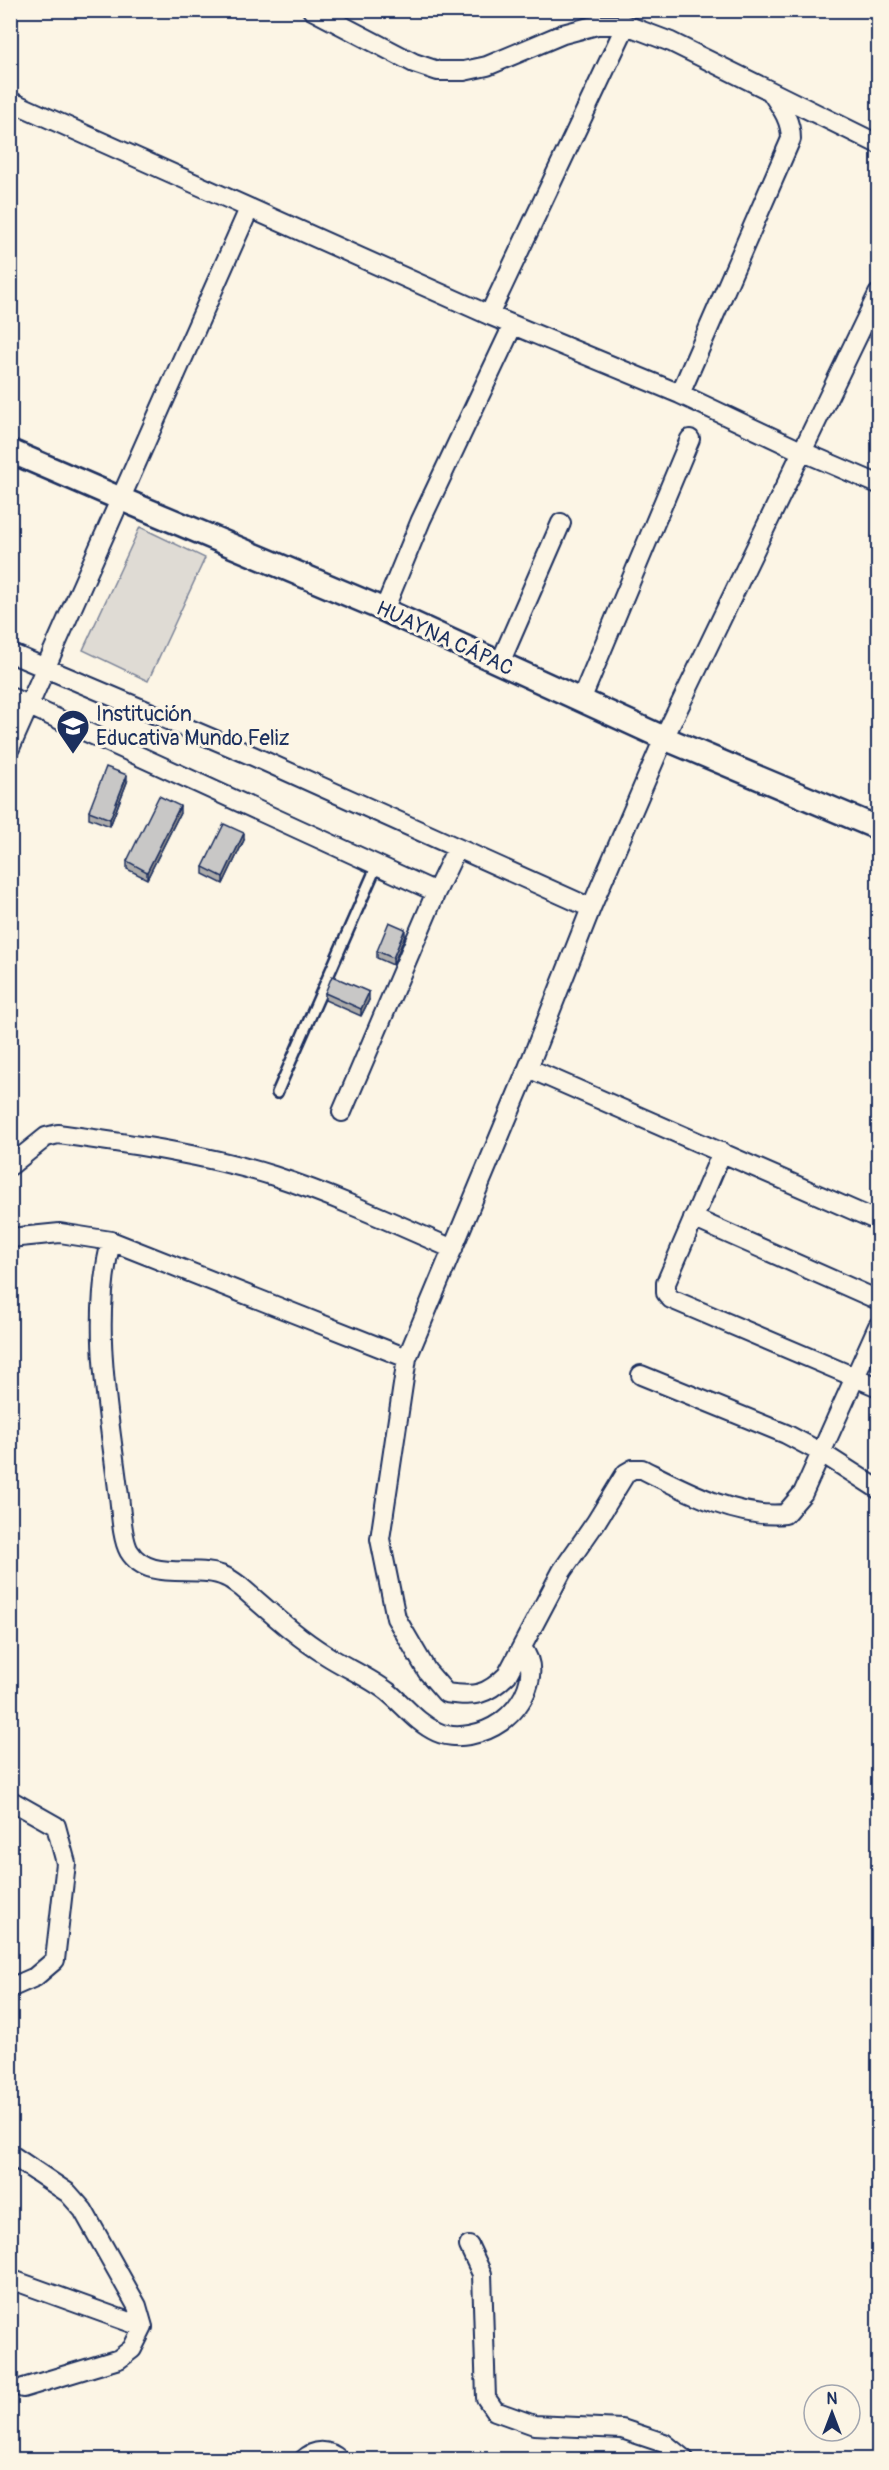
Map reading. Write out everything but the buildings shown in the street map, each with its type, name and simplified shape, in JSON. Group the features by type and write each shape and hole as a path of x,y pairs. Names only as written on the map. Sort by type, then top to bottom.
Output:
{"street":[{"path":"312,10 414,63 438,71 464,71 487,66 563,34 597,25 626,25 671,42 879,144"},
{"path":"489,315 626,25"},
{"path":"680,394 791,139 787,117 771,92"},
{"path":"10,101 489,315 680,394 801,451 879,484"},
{"path":"10,748 249,209"},
{"path":"879,294 664,738 591,908 528,1068 407,1358 380,1539 396,1618 427,1671 446,1693 478,1695 495,1687 507,1675 562,1571 626,1473 633,1469 642,1469 694,1494 750,1512 766,1516 785,1514 803,1493 879,1326"},
{"path":"384,610 421,520 513,325"},
{"path":"581,700 690,439"},
{"name":"HUAYNA CÁPAC","path":"10,451 384,610 664,738 879,828"},
{"path":"500,663 561,523"},
{"path":"10,653 253,756 591,908"},
{"path":"10,697 436,892"},
{"path":"342,1113 457,848"},
{"path":"528,1068 879,1221"},
{"path":"10,1166 46,1137 58,1134 200,1157 273,1176 348,1204 453,1249"},
{"path":"722,1152 666,1283 666,1293 670,1299 879,1388"},
{"path":"693,1218 879,1300"},
{"path":"10,1238 60,1233 111,1242 407,1358"},
{"path":"111,1242 102,1284 101,1324 109,1422 126,1544 141,1564 159,1570 226,1576 298,1637 387,1691 408,1713 436,1732 448,1735 459,1736 482,1732 505,1719 514,1709 523,1696 531,1676 530,1662 522,1648"},
{"path":"641,1375 786,1434 879,1488"},
{"path":"10,1800 57,1826 66,1863 55,1960 35,1977 10,1988"},
{"path":"10,2154 68,2193 83,2210 137,2306 143,2327 132,2349 119,2359 23,2388"},
{"path":"469,2246 482,2274 486,2398 495,2412 534,2425 622,2428 664,2443 685,2460"},
{"path":"10,2279 143,2327"},
{"path":"303,2460 309,2454 319,2451 332,2452 340,2460"}],"lane":[{"path":"277,1093 376,865"}],"shaded area":[{"path":"140,527 205,558 148,681 83,650"}],"place":[{"name":"Institución Educativa Mundo Feliz","path":"73,755"}]}
